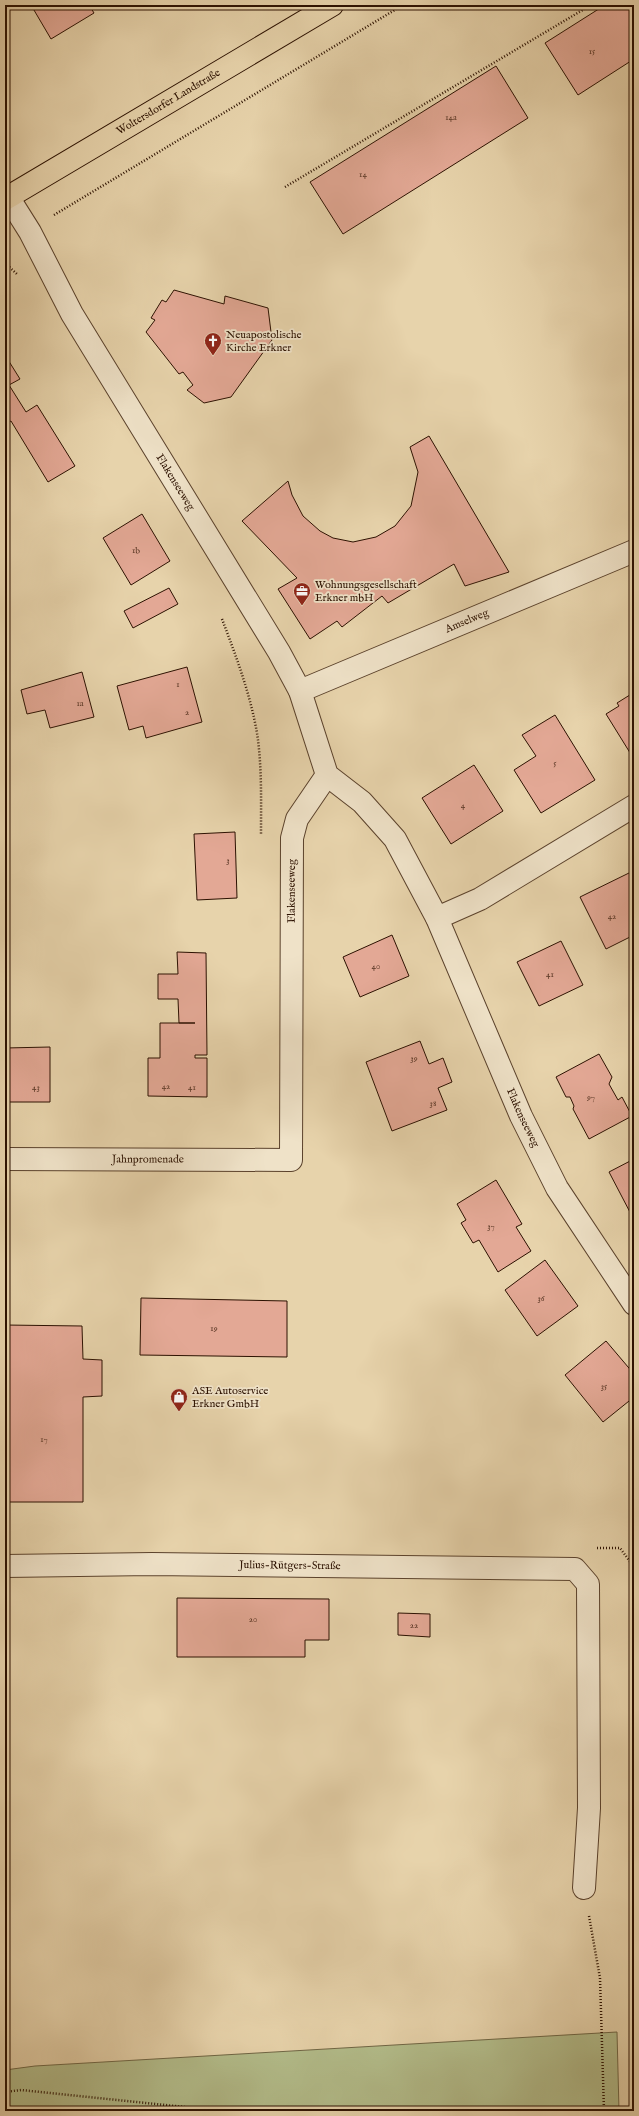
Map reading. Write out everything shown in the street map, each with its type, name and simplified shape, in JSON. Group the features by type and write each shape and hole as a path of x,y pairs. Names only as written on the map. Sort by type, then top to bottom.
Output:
{"main road":[{"name":"Woltersdorfer Landstraße","path":"7,198 332,5"}],"street":[{"name":"Flakenseeweg","path":"7,198 30,232 72,314 279,652 300,691 327,775 362,802 395,839 438,918 521,1116 557,1188 634,1304"},
{"name":"Amselweg","path":"300,691 634,551"},
{"name":"Flakenseeweg","path":"291,1160 292,838 297,818 327,775"},
{"path":"438,918 480,899 634,806"},
{"name":"Jahnpromenade","path":"5,1159 291,1160"},
{"name":"Julius-Rütgers-Straße","path":"5,1566 160,1564 575,1569 588,1584 588,1808 584,1888"}],"path":[{"path":"30,232 59,212 403,5"},
{"path":"285,187 591,5"},
{"path":"5,263 22,279"},
{"path":"220,613 241,669 257,733 261,784 261,837"},
{"path":"589,1549 620,1548 634,1567"},
{"path":"584,1888 600,1978 604,2111"},
{"path":"5,2092 21,2090 204,2109 391,2111"}],"green space":[{"path":"617,2032 619,2111 5,2111 5,2070 35,2066"}],"building":[{"path":"31,5 89,5 94,13 51,39"},
{"path":"605,5 634,5 634,59 578,95 545,43"},
{"path":"496,66 528,118 343,234 310,182"},
{"name":"Neuapostolische Kirche Erkner","path":"174,290 224,304 225,296 268,308 272,340 231,397 204,403 187,390 193,385 183,372 179,374 146,332 155,320 151,318 162,300 166,302"},
{"path":"5,355 20,379 9,385 26,412 37,405 75,466 48,482 11,421 5,424"},
{"path":"429,436 509,572 465,586 454,564 388,603 382,596 342,627 337,621 310,639 278,589 297,578 242,521 288,481 292,495 303,516 320,531 333,538 353,542 376,537 395,526 411,506 418,472 410,447"},
{"path":"142,514 170,561 131,585 103,538"},
{"path":"169,588 178,604 133,628 124,611"},
{"path":"187,667 202,722 146,738 143,726 129,730 117,686"},
{"path":"82,672 94,717 50,728 45,710 27,714 21,690"},
{"path":"633,693 634,755 632,756 606,714 619,706 617,703"},
{"path":"555,715 595,780 541,813 514,770 536,756 522,735"},
{"path":"474,765 503,811 451,844 422,798"},
{"path":"235,832 237,898 197,900 194,834"},
{"path":"631,872 634,878 634,935 606,949 580,897"},
{"path":"392,935 409,976 360,997 343,957"},
{"path":"561,941 583,985 539,1006 517,962"},
{"path":"177,952 206,953 207,1055 195,1055 195,1058 207,1058 207,1097 148,1096 148,1058 160,1058 160,1023 179,1023 178,999 158,999 158,974 178,974"},
{"path":"420,1041 429,1064 443,1058 452,1082 438,1088 447,1110 392,1131 366,1062"},
{"path":"50,1047 50,1102 5,1102 5,1048"},
{"path":"599,1054 612,1077 609,1084 618,1100 622,1097 632,1116 589,1139 573,1109 574,1106 570,1097 566,1097 556,1077"},
{"path":"634,1159 634,1215 632,1216 609,1172"},
{"path":"496,1180 522,1224 516,1227 531,1251 498,1272 479,1240 473,1243 461,1223 466,1220 457,1204"},
{"path":"545,1260 578,1306 537,1336 505,1290"},
{"path":"141,1298 287,1301 287,1357 140,1355"},
{"path":"5,1325 82,1326 83,1359 102,1360 102,1396 83,1397 83,1502 5,1502"},
{"path":"606,1341 634,1374 634,1397 603,1422 565,1375"},
{"path":"177,1598 329,1599 329,1640 305,1640 305,1657 177,1657"},
{"path":"398,1613 430,1614 430,1637 398,1635"}],"place":[{"name":"Neuapostolische Kirche Erkner","path":"213,356"},
{"name":"Wohnungsgesellschaft Erkner mbH","path":"302,606"},
{"name":"ASE Autoservice Erkner GmbH","path":"179,1412"}]}
